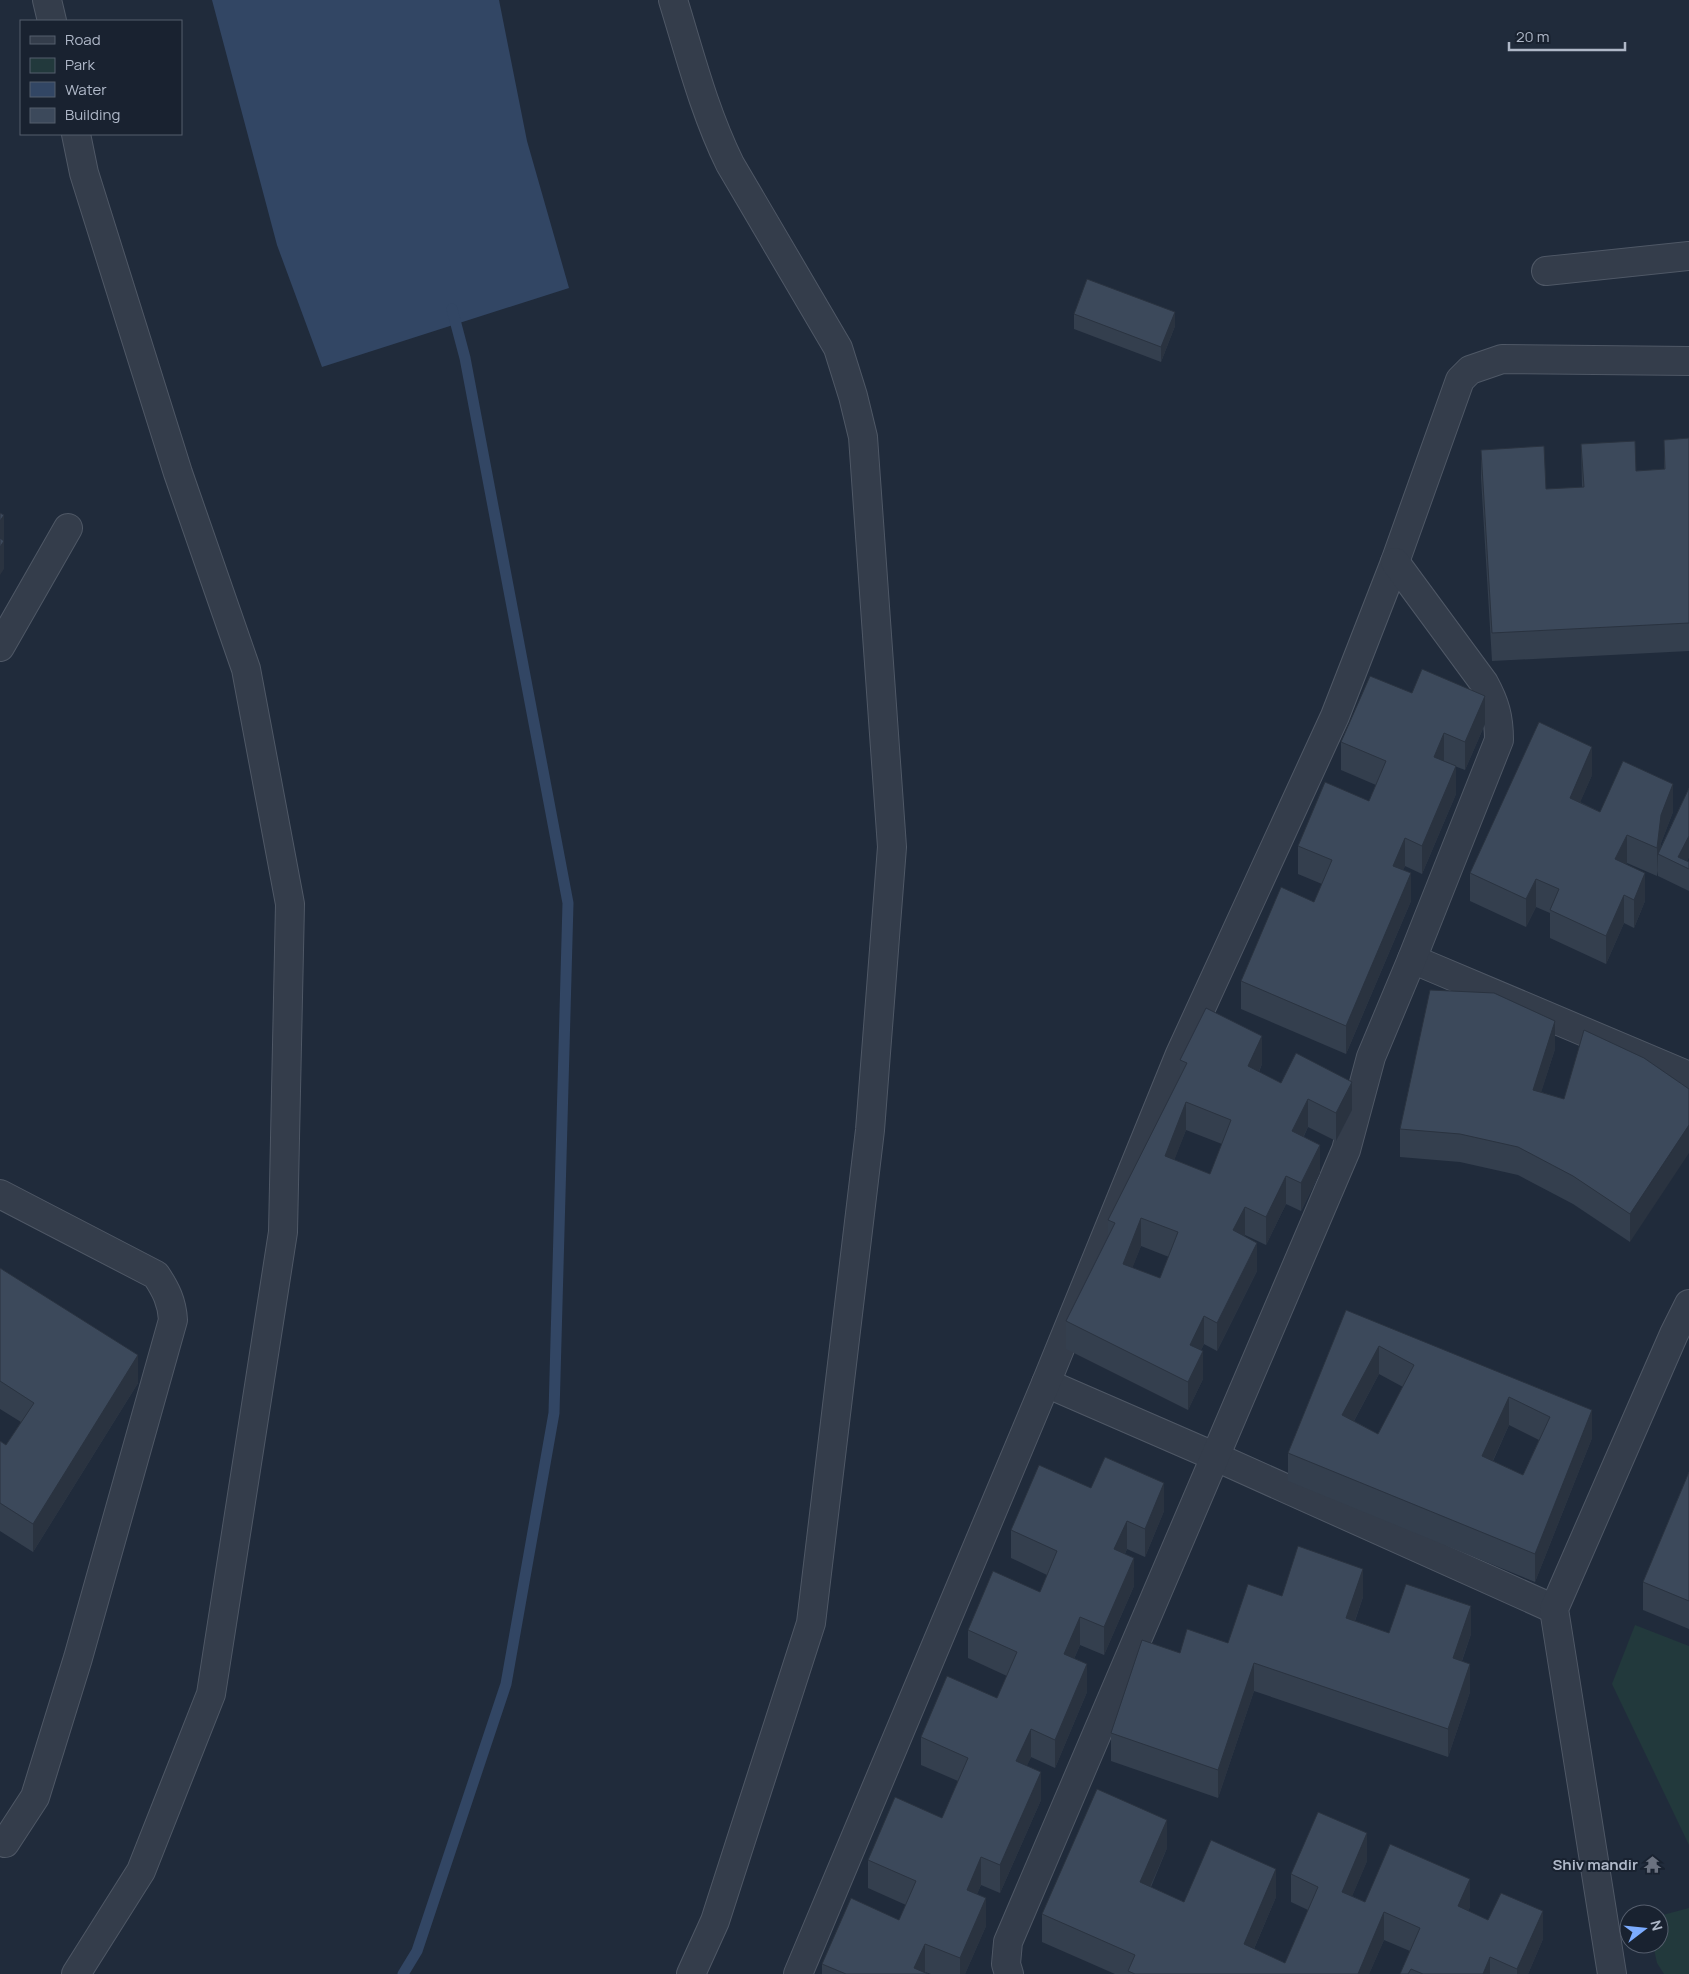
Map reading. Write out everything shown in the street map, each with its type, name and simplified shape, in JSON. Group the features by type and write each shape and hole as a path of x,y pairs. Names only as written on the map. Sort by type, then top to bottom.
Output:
{"street":[{"path":"48,0 52,20"},
{"path":"673,0 716,135 730,164 838,348 853,396 863,437 892,848 870,1130 811,1623 715,1921 691,1974"},
{"path":"76,135 84,173 175,463 246,669 290,904 283,1232 211,1694 141,1871 76,1974"},
{"path":"1546,271 1689,256"},
{"path":"798,1974 1046,1383 1180,1054 1334,716 1396,562 1460,380 1470,370 1502,359 1689,361"},
{"path":"0,647 68,528"},
{"path":"1009,1974 1006,1964 1008,1942 1346,1150 1371,1057 1500,740 1499,721 1493,700 1484,683 1396,562"},
{"path":"1412,959 1689,1076"},
{"path":"0,1194 156,1275 166,1291 172,1306 172,1320 78,1658 35,1797 5,1843 0,1840"},
{"path":"1612,1974 1554,1609 1674,1334 1689,1304"},
{"path":"1046,1383 1554,1609"}],"green space":[{"path":"1635,1625 1689,1646 1689,1845 1612,1684"},
{"path":"1689,1908 1689,1974 1664,1974 1657,1963 1655,1954 1669,1954 1669,1913"}],"water":[{"path":"212,0 499,0 527,141 569,288 322,367 277,245"}],"building":[{"path":"1087,279 1175,312 1161,347 1074,314"},
{"path":"1689,438 1689,623 1492,633 1481,450 1544,446 1546,489 1584,487 1581,444 1635,441 1636,471 1665,469 1664,440"},
{"path":"0,513 4,515 0,521"},
{"path":"0,538 4,541 0,547"},
{"path":"1422,669 1485,696 1465,742 1444,733 1434,757 1456,766 1422,846 1405,838 1393,866 1411,873 1346,1026 1241,981 1281,887 1314,902 1332,860 1298,846 1325,782 1369,801 1386,761 1341,742 1370,676 1412,693"},
{"path":"1539,722 1592,747 1570,798 1600,812 1623,761 1673,784 1661,815 1657,848 1627,835 1615,859 1645,873 1634,900 1624,895 1606,936 1550,910 1559,889 1536,879 1526,899 1470,873"},
{"path":"1689,788 1689,836 1678,857 1689,862 1689,869 1658,854"},
{"path":"1430,990 1494,993 1555,1021 1533,1090 1564,1099 1584,1030 1644,1058 1689,1089 1689,1125 1630,1214 1573,1176 1518,1147 1460,1134 1400,1129"},
{"path":"1206,1008 1262,1036 1248,1066 1281,1083 1296,1053 1352,1082 1336,1113 1308,1099 1292,1131 1320,1145 1301,1183 1286,1176 1266,1217 1245,1207 1233,1230 1257,1243 1217,1323 1204,1316 1190,1345 1203,1351 1188,1382 1066,1321 1115,1223 1108,1220 1187,1063 1180,1060","holes":["1186,1102 1231,1120 1210,1174 1165,1156","1141,1218 1178,1232 1160,1278 1123,1264"]},
{"path":"0,1268 138,1355 33,1524 0,1503 0,1441 6,1445 34,1403 0,1381"},
{"path":"1346,1310 1592,1410 1535,1554 1288,1453","holes":["1379,1346 1414,1365 1378,1434 1342,1415","1509,1397 1550,1417 1523,1475 1482,1456"]},
{"path":"1105,1457 1164,1483 1145,1529 1127,1521 1114,1549 1134,1558 1104,1627 1080,1617 1064,1654 1087,1664 1055,1740 1031,1729 1016,1761 1041,1772 1000,1865 981,1857 967,1890 986,1898 960,1958 925,1944 914,1968 928,1974 846,1974 822,1964 851,1898 899,1920 916,1881 868,1860 895,1797 942,1818 968,1758 921,1737 947,1676 997,1698 1017,1652 968,1630 993,1571 1040,1592 1057,1551 1011,1530 1039,1465 1091,1488"},
{"path":"1689,1472 1689,1601 1643,1582"},
{"path":"1298,1546 1363,1569 1346,1618 1389,1633 1406,1584 1471,1606 1453,1658 1470,1664 1448,1729 1254,1663 1218,1770 1111,1733 1142,1640 1180,1653 1187,1629 1228,1643 1248,1584 1282,1596"},
{"path":"1097,1789 1167,1820 1140,1882 1184,1902 1211,1840 1276,1869 1244,1944 1285,1963 1318,1887 1291,1874 1318,1812 1367,1833 1342,1892 1365,1902 1390,1844 1470,1879 1458,1906 1488,1920 1501,1893 1543,1911 1517,1969 1490,1957 1483,1974 1423,1974 1411,1969 1408,1974 1400,1974 1420,1928 1384,1912 1358,1974 1135,1974 1128,1971 1135,1955 1042,1914"}],"waterway":[{"path":"403,1974 417,1951 506,1684 554,1413 568,903 465,358 452,309"}],"place":[{"name":"Shiv mandir","path":"1652,1864"}]}
